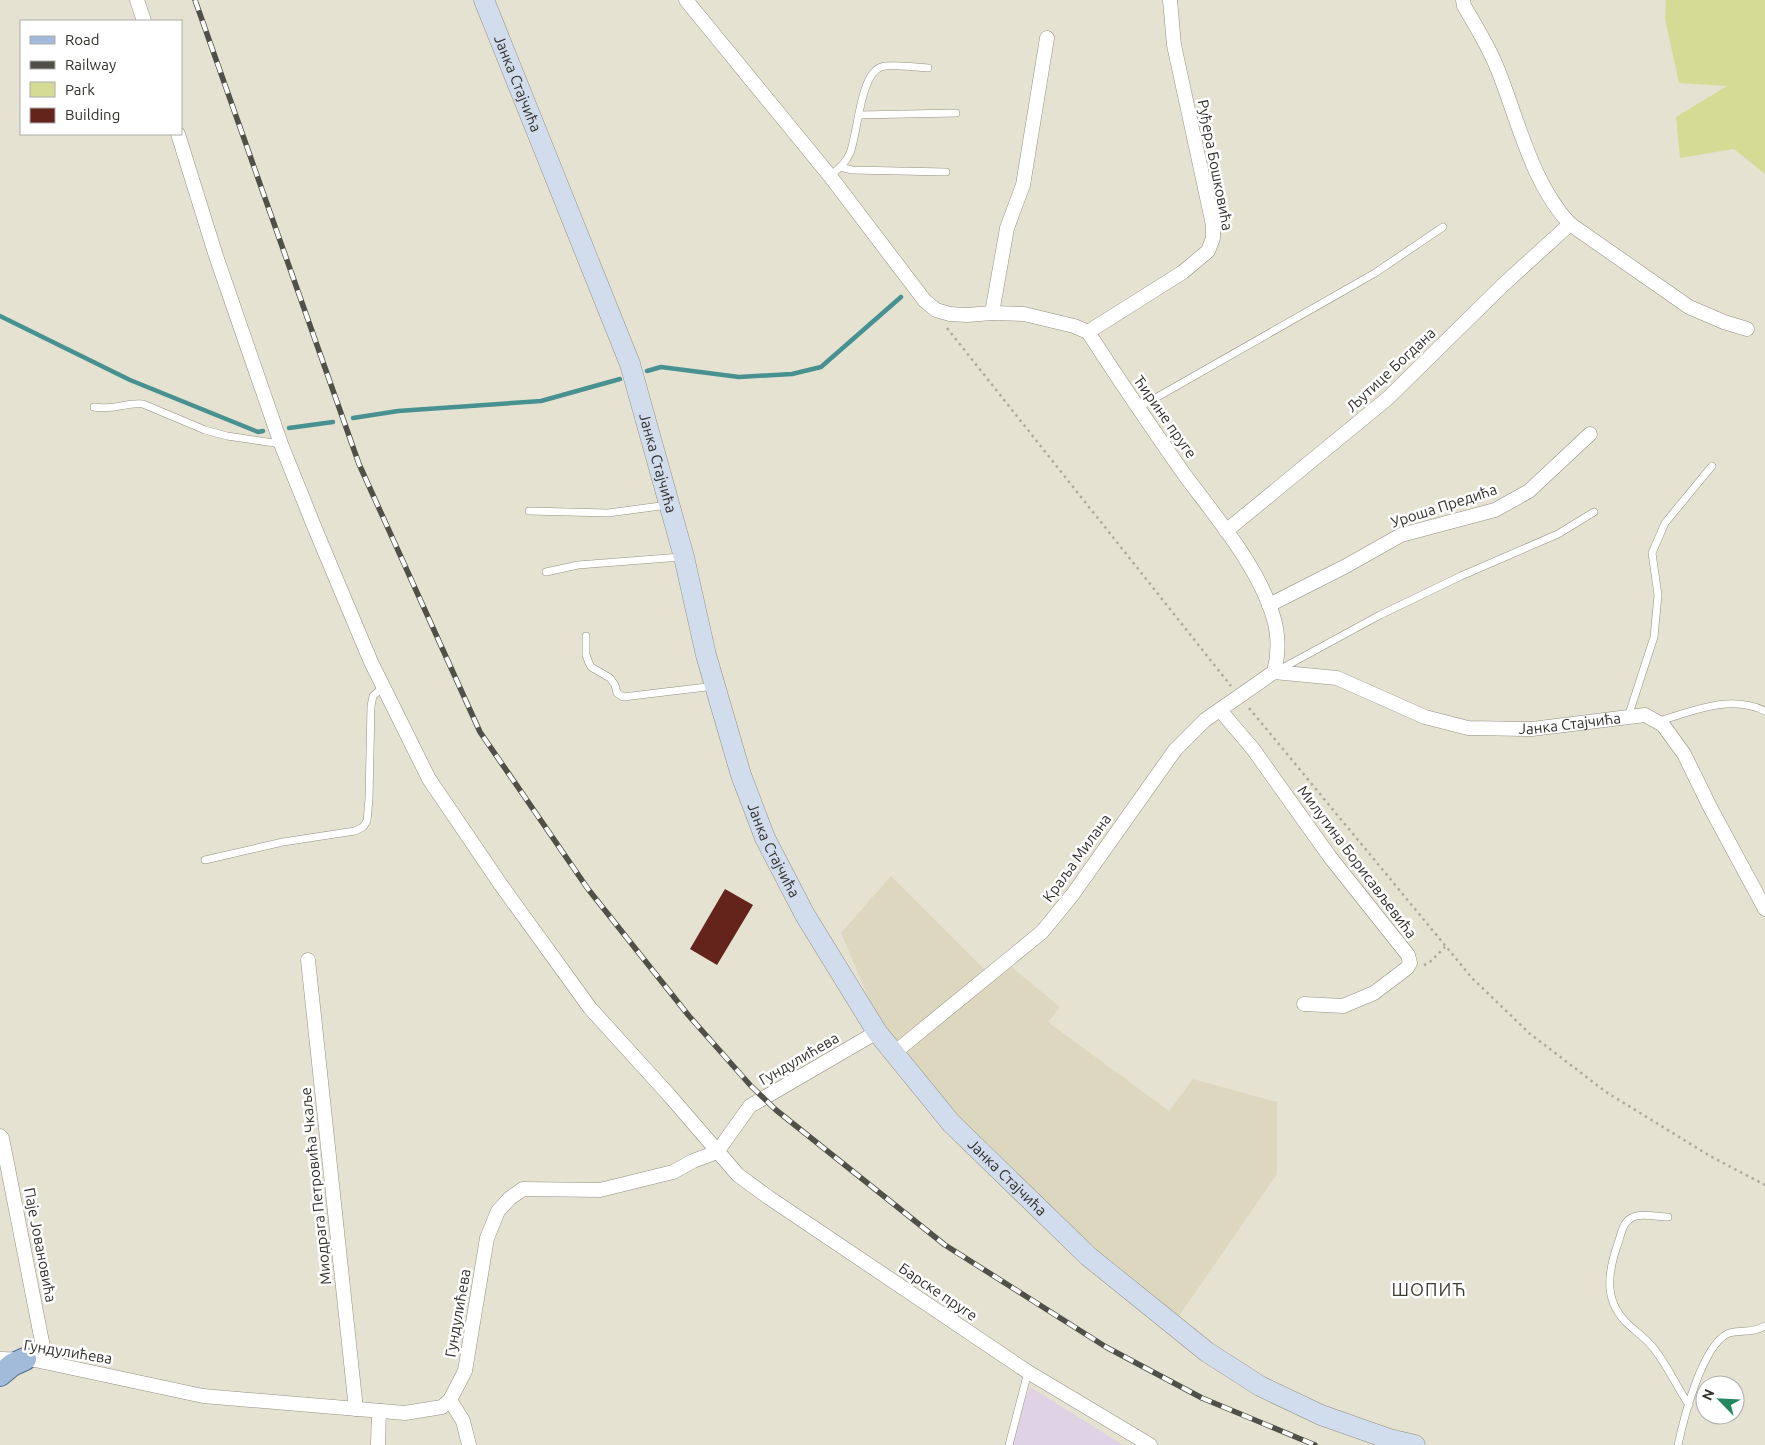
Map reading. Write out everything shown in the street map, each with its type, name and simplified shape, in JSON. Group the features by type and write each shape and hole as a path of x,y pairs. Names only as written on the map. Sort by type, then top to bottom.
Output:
{"main road":[{"path":"0,1376 12,1365 36,1361"}],"street":[{"path":"137,0 144,20"},
{"name":"Јанка Стајчића","path":"484,0 630,364 684,557 706,655 741,776 765,838 805,915 877,1032 951,1123 1088,1256 1207,1352 1260,1386 1321,1415 1389,1439 1415,1445"},
{"path":"686,0 835,172 925,301 936,310 950,314 1024,314 1074,326 1088,332"},
{"name":"Руђера Бошковића","path":"1088,332 1183,272 1208,251 1213,238 1213,225 1174,45 1170,0"},
{"path":"1463,0 1464,6 1498,69 1519,131 1540,179 1562,216 1570,224 1689,307 1724,322 1747,329"},
{"path":"992,313 1007,228 1023,185 1047,38"},
{"name":"Барске пруге","path":"178,135 216,256 281,444 371,662 429,779 501,886 590,1008 738,1175 1028,1372 1150,1445"},
{"name":"Љутице Богдана","path":"1226,531 1388,398 1504,284 1570,224"},
{"name":"Ћирине пруге","path":"1088,332 1138,408 1226,531 1262,588 1273,616 1278,646 1274,672"},
{"name":"Уроша Предића","path":"1269,605 1401,536 1495,510 1529,491 1590,434"},
{"name":"Јанка Стајчића","path":"1274,672 1337,678 1425,717 1468,728 1532,729 1645,715 1656,721"},
{"name":"Краља Милана","path":"894,1053 1042,932 1073,894 1175,750 1205,720 1274,672"},
{"name":"Милутина Борисављевића","path":"1220,710 1253,749 1330,857 1408,955 1410,963 1408,968 1374,994 1343,1006 1304,1004"},
{"path":"1656,721 1663,726 1684,754 1710,807 1765,909"},
{"name":"Миодрага Петровића Чкаље","path":"308,960 356,1409"},
{"name":"Гундулићева","path":"0,1359 36,1361 203,1396 405,1413 442,1407 450,1400 465,1371 487,1238 498,1211 510,1198 523,1190 600,1190 673,1172 693,1161 717,1152 750,1106 877,1032"},
{"name":"Паје Јовановића","path":"0,1136 17,1208 36,1361"},
{"path":"450,1400 463,1421 469,1445"},
{"path":"378,1445 379,1411"}],"lane":[{"path":"835,172 851,151 868,81 874,71 883,66 928,68"},
{"path":"859,116 956,114"},
{"path":"835,172 852,170 946,172"},
{"path":"1138,408 1375,273 1443,227"},
{"path":"94,407 110,409 132,402 143,404 205,430 227,436 281,444"},
{"path":"1628,717 1654,637 1658,595 1652,553 1665,522 1712,466"},
{"path":"529,510 608,513 670,505"},
{"path":"1274,672 1380,615 1461,576 1558,534 1594,512"},
{"path":"546,572 578,565 684,557"},
{"path":"586,636 586,655 591,667 610,678 615,685 616,693 623,698 715,686"},
{"path":"205,860 284,842 356,831 363,827 367,821 369,799 371,706 373,696 383,687"},
{"path":"1656,721 1722,703 1738,703 1765,711"},
{"path":"1668,1217 1635,1216 1625,1223 1611,1266 1609,1283 1610,1292 1618,1310 1630,1326 1655,1349 1688,1405"},
{"path":"1678,1445 1688,1405 1707,1357 1714,1345 1720,1338 1734,1331 1748,1331 1765,1326"},
{"path":"1009,1445 1028,1372"}],"path":[{"path":"944,324 1240,696 1472,978 1529,1033 1606,1092 1710,1156 1765,1185"},
{"path":"1410,963 1420,967 1429,962 1445,947"}],"shaded area":[{"path":"891,876 985,970 1003,960 1060,1007 1048,1022 1169,1111 1193,1079 1277,1102 1277,1174 1179,1316 1068,1225 958,1122 874,1011 841,933"},
{"path":"1030,1387 1123,1445 1008,1445"}],"green space":[{"path":"1666,0 1765,0 1765,174 1734,149 1680,158 1676,117 1727,86 1679,83 1665,19"}],"building":[{"path":"725,889 753,905 717,965 690,949"}],"waterway":[{"path":"647,371 661,367 739,377 792,374 821,367 901,297"},
{"path":"0,316 130,380 258,432 263,431"},
{"path":"353,418 398,411 541,401 620,379"},
{"path":"289,428 333,422"}],"railway":[{"path":"195,0 359,464 480,732 588,889 689,1016 751,1086 776,1110 945,1245 1106,1347 1202,1398 1315,1445"}],"district":[{"name":"ШОПИЋ","path":"1429,1290"}]}
